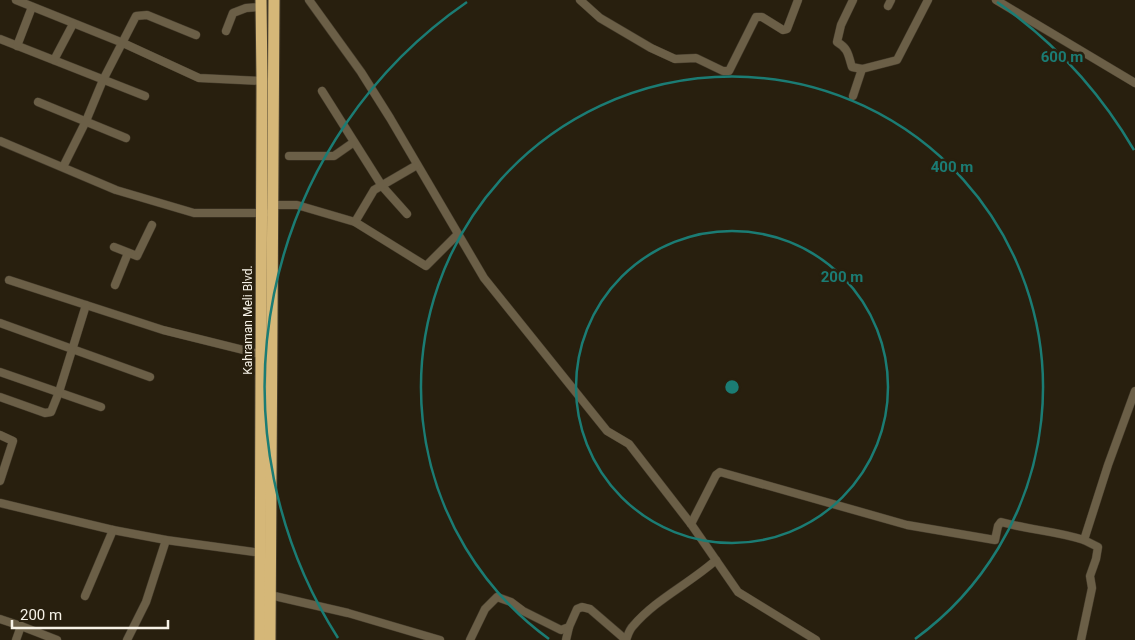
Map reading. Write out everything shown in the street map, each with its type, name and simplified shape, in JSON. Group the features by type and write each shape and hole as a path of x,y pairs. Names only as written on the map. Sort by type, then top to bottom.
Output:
{"highway":[{"name":"Kahraman Meli Blvd.","path":"260,640 274,0"},
{"name":"Kahraman Meli Blvd.","path":"261,3 262,81 269,210"},
{"name":"Kahraman Meli Blvd.","path":"266,356 270,640"}],"street":[{"path":"16,0 123,43 199,78 262,81"},
{"path":"308,0 361,72 484,278 607,431 629,444 691,524 738,592 816,640"},
{"path":"580,0 600,18 674,59 696,58 729,71 756,17 766,19 783,30 787,29 798,0"},
{"path":"853,0 841,25 837,42 847,50 852,67 862,69 897,60 928,0"},
{"path":"996,0 1135,83"},
{"path":"226,31 233,14 261,3"},
{"path":"17,46 32,7"},
{"path":"63,167 86,121 103,80 136,16 147,15 196,35"},
{"path":"54,60 72,24"},
{"path":"0,39 145,96"},
{"path":"853,96 862,69"},
{"path":"322,91 382,186 407,214"},
{"path":"38,102 126,138"},
{"path":"0,141 116,190 194,213 269,210 297,205 355,222 426,266 458,234"},
{"path":"289,156 334,156 354,142"},
{"path":"355,222 374,190 417,165"},
{"path":"114,247 134,256 139,254 152,226"},
{"path":"115,285 128,253"},
{"path":"9,280 163,330 266,356"},
{"path":"0,397 48,413 51,412 86,305"},
{"path":"0,323 150,377"},
{"path":"0,372 101,407"},
{"path":"1084,540 1108,465 1135,391"},
{"path":"0,435 13,441 0,481"},
{"path":"691,524 716,475 720,472 907,525 995,540 998,526 1001,522 1064,533 1098,547 1090,576 1092,588 1081,640"},
{"path":"0,503 112,530 166,540 261,553"},
{"path":"85,596 112,530"},
{"path":"126,640 146,602 166,540"},
{"path":"566,640 569,627 577,609 582,607 590,609 626,640 633,625 665,596 682,587 716,560"},
{"path":"270,595 348,613 440,640"},
{"path":"470,640 485,609 497,598 511,602 523,611 561,630 569,627"},
{"path":"0,619 57,640"},
{"path":"16,640 21,626"}]}
